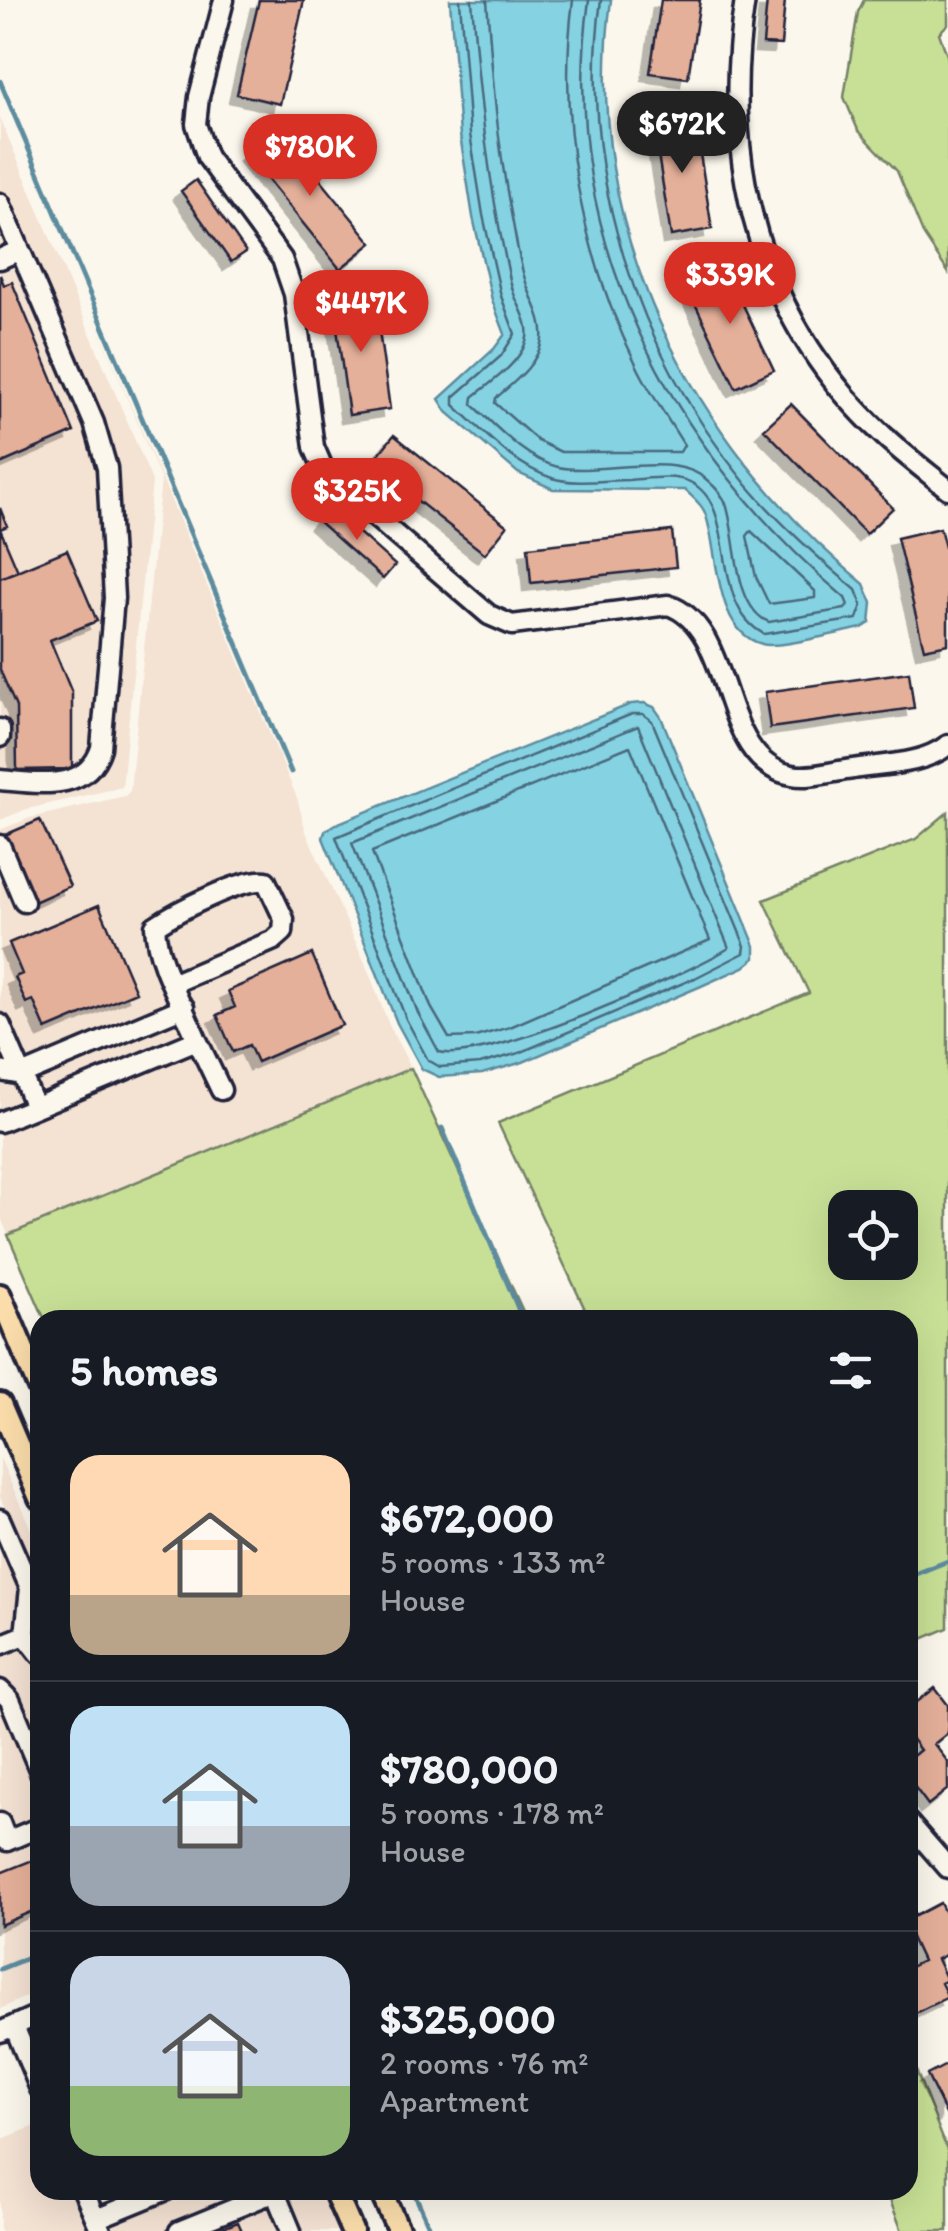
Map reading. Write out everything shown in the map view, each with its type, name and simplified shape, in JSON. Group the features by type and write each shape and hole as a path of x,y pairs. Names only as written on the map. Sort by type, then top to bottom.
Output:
{"main road":[{"path":"1,1299 30,1367"},
{"path":"0,1404 30,1474"},
{"path":"338,2200 352,2231"},
{"path":"385,2200 399,2231"}],"street":[{"path":"224,0 196,124 207,157 282,258 294,294 314,447 326,475 488,615 512,625 668,605 684,610 698,626 749,744 761,762 774,770 796,776 923,759 948,745"},
{"path":"745,0 736,107 742,174 756,237 786,305 825,369 881,434 948,489"},
{"path":"0,203 102,444 114,598 97,762 76,780 0,780"},
{"path":"0,259 20,250"},
{"path":"0,729 0,737"},
{"path":"0,845 24,902"},
{"path":"174,983 274,940 282,932 284,919 266,881 241,886 155,926 156,940 197,1040 221,1090"},
{"path":"0,1071 22,1075 184,1008"},
{"path":"0,1024 35,1107"},
{"path":"0,1122 197,1040"},
{"path":"0,1519 30,1588 25,1635 30,1641"},
{"path":"0,1645 25,1635"},
{"path":"0,1690 10,1700 30,1748"},
{"path":"0,1823 8,1841 30,1831"},
{"path":"918,1834 948,1868"},
{"path":"30,2019 7,2029 30,2059"},
{"path":"87,2200 98,2225 134,2200"},
{"path":"180,2231 253,2200"},
{"path":"278,2200 291,2231"}],"shaded area":[{"path":"0,118 152,481 122,787 27,809 0,820"},
{"path":"90,309 297,798 306,832 411,1068 8,1235 0,1215 0,830 30,818 125,796 130,791 161,480"},
{"path":"0,1458 30,1527 30,1566 0,1497"},
{"path":"0,1540 21,1589 15,1642 30,1605 30,1995 0,2009"},
{"path":"30,2128 30,2200 329,2200 343,2231 0,2231 0,2140"}],"green space":[{"path":"864,0 948,0 948,24 939,33 948,58 948,272 924,236 897,171 858,130 844,97 858,12"},
{"path":"948,812 948,1628 918,1641 918,1310 585,1310 498,1123 809,993 764,900 916,839"},
{"path":"411,1068 522,1310 41,1310 8,1235"},
{"path":"918,2076 948,2152 948,2231 902,2231 890,2200 918,2200"}],"water":[{"path":"450,0 611,0 606,85 613,168 632,248 661,324 699,397 747,465 802,527 864,584 872,603 870,623 810,639 762,644 746,636 734,623 720,587 705,513 685,490 553,489 518,473 447,412 439,399 505,334 492,300 473,217 460,135"},
{"path":"631,704 654,707 661,717 755,946 755,958 744,967 523,1062 482,1074 439,1077 422,1069 397,1023 323,838 325,831"}],"building":[{"path":"259,0 304,0 280,104 237,94"},
{"path":"661,0 700,0 688,78 650,73"},
{"path":"767,0 785,0 781,45 763,44"},
{"path":"694,116 712,229 671,236 653,123"},
{"path":"279,129 372,243 340,269 247,154"},
{"path":"196,180 246,252 231,262 181,191"},
{"path":"725,267 774,370 736,388 686,285"},
{"path":"0,275 4,285 12,282 74,432 0,464"},
{"path":"374,295 390,409 349,415 333,300"},
{"path":"791,404 893,508 866,534 764,429"},
{"path":"394,435 507,526 485,554 371,464"},
{"path":"330,507 395,565 383,579 318,521"},
{"path":"0,508 7,526 0,529"},
{"path":"940,528 948,559 948,644 924,649 897,538"},
{"path":"0,529 18,571 0,578"},
{"path":"672,531 676,567 531,583 528,547"},
{"path":"67,550 97,621 50,640 72,693 72,769 17,770 16,707 0,670 0,578"},
{"path":"909,672 914,708 770,728 765,692"},
{"path":"40,820 70,886 34,902 5,835"},
{"path":"99,905 136,992 46,1030 33,1000 26,1003 15,977 22,974 9,943"},
{"path":"312,954 342,1025 257,1062 249,1045 233,1052 217,1015 235,1007 228,991"},
{"path":"935,1688 948,1705 948,1733 934,1744 948,1762 948,1789 928,1805 918,1792 918,1701"},
{"path":"30,1861 30,1912 0,1925 0,1873"},
{"path":"940,1903 948,1919 948,1954 937,1959 947,1980 941,1983 948,1997 918,2012 918,1963 922,1961 918,1952 918,1914"},
{"path":"948,2064 948,2113 946,2114 927,2075"},
{"path":"238,2222 242,2231 215,2231"}],"waterway":[{"path":"0,81 291,772"},
{"path":"442,1128 519,1310"},
{"path":"918,1573 948,1561"},
{"path":"0,1969 30,1957"},
{"path":"417,2200 431,2231"}]}
